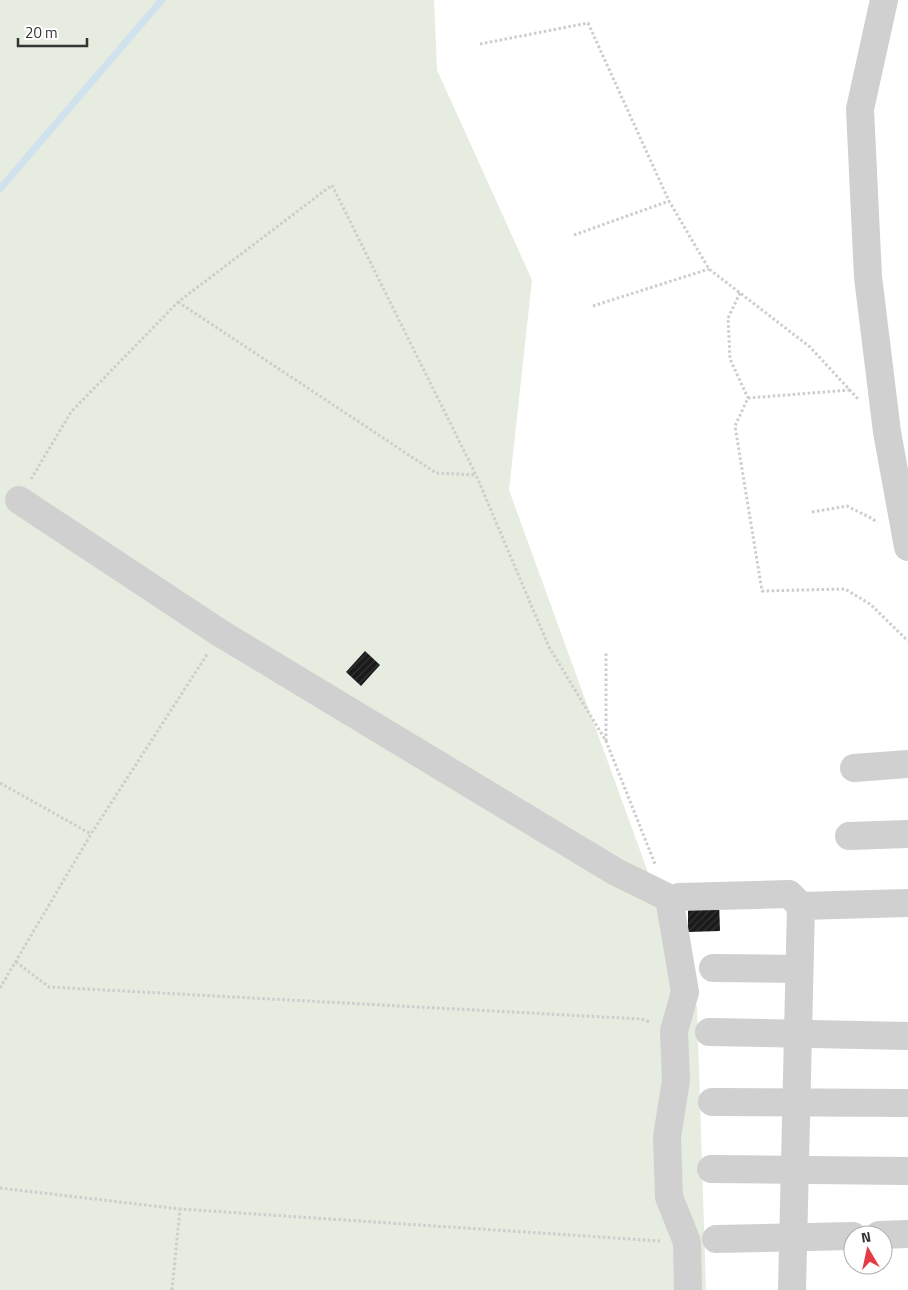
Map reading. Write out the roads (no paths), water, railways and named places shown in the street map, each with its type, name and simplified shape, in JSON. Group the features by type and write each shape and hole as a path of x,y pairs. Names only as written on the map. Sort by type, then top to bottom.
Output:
{"street":[{"path":"884,0 860,110 868,277 887,432 908,547"},
{"path":"19,500 220,633 616,872 674,897 789,894 801,906 908,903"},
{"path":"854,768 908,764"},
{"path":"849,836 908,834"},
{"path":"674,897 686,992 674,1032 676,1080 667,1137 669,1197 687,1242 688,1290"},
{"path":"792,1290 801,906"},
{"path":"713,968 799,969"},
{"path":"709,1032 908,1036"},
{"path":"712,1102 908,1102"},
{"path":"711,1169 908,1171"},
{"path":"893,1235 908,1234"},
{"path":"716,1239 843,1236"}],"waterway":[{"path":"0,189 162,0"}]}
